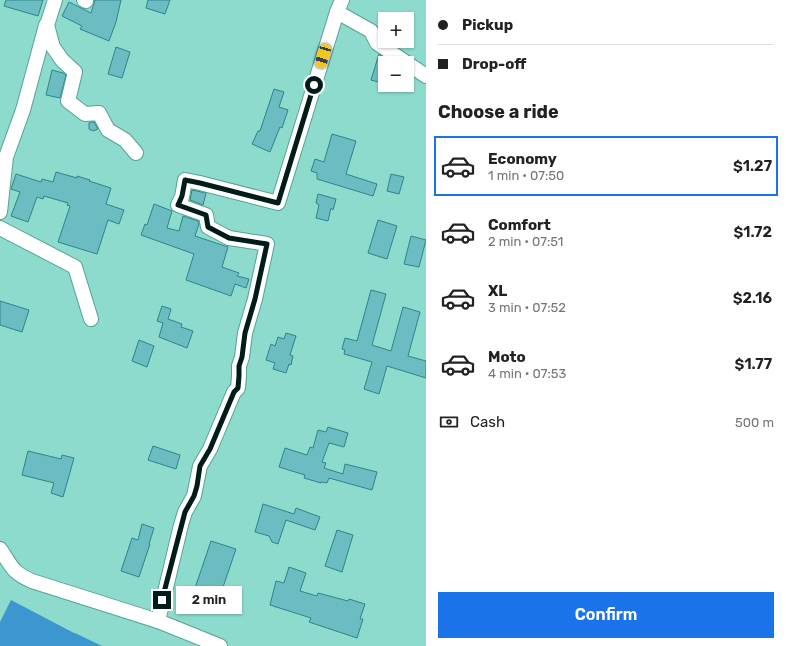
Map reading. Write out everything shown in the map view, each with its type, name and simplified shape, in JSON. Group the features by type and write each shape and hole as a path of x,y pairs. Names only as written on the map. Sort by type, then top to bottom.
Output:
{"street":[{"path":"0,212 6,157 23,110 55,0"},
{"path":"158,621 185,512 194,496 200,466 210,449 234,392 238,388 239,366 242,357 245,333 255,299 267,244 229,238 208,227 206,215 178,205 182,196 185,180 278,203 339,6 371,31 377,43 426,76"},
{"path":"47,24 53,48 62,60 75,72 68,101 85,114 99,113 108,130 125,140 136,153"},
{"path":"0,228 75,268 91,319"},
{"path":"0,549 11,567 18,575 32,581 158,621 220,646"}],"water":[{"path":"11,600 102,646 0,646 0,622"}],"building":[{"path":"6,0 43,0 38,16 4,6"},
{"path":"95,0 121,0 116,22 109,41 80,29 82,26 62,16 69,2 91,13"},
{"path":"148,0 170,0 165,14 146,8"},
{"path":"116,47 130,52 122,78 108,74"},
{"path":"378,57 378,82 371,80"},
{"path":"52,70 66,75 60,98 46,95"},
{"path":"274,89 284,92 279,107 288,110 282,128 280,127 270,152 252,144 258,131 260,131"},
{"path":"94,122 98,129 93,131 89,129 89,123"},
{"path":"332,134 356,141 346,174 377,184 373,196 317,179 317,173 311,171 315,159 324,162"},
{"path":"56,172 77,178 77,176 111,188 106,204 124,210 119,224 108,220 97,254 58,242 70,206 67,205 68,203 44,196 43,199 37,197 28,222 11,216 20,192 11,189 16,174 41,182 42,179 53,182"},
{"path":"391,174 404,177 399,194 387,191"},
{"path":"192,190 206,193 203,205 190,200"},
{"path":"318,194 336,199 333,210 331,208 328,221 316,218 319,205 316,203"},
{"path":"154,204 172,211 167,228 179,231 183,216 198,221 199,224 195,236 228,247 222,267 239,273 237,276 249,279 246,288 235,284 231,296 186,280 194,254 141,235 145,224 147,225"},
{"path":"378,220 397,226 387,259 368,253"},
{"path":"411,236 426,240 419,267 404,264"},
{"path":"371,290 386,294 372,345 391,351 403,307 420,312 408,356 426,361 426,378 387,366 379,394 364,389 372,362 344,354 345,350 342,349 345,338 357,341"},
{"path":"0,301 29,310 22,332 0,325"},
{"path":"162,306 171,309 168,319 182,324 181,327 193,331 187,348 159,337 163,323 157,321"},
{"path":"286,333 296,336 290,355 293,356 291,365 289,364 286,373 273,369 275,363 266,360 271,344 275,346 278,337 284,339"},
{"path":"139,340 154,346 147,367 132,361"},
{"path":"328,427 348,433 344,447 329,443 322,462 326,463 324,468 343,474 345,464 377,472 372,490 329,478 327,483 321,483 304,478 305,475 279,467 285,448 307,455 310,447 313,448 318,430 326,432"},
{"path":"153,446 180,455 176,469 148,460"},
{"path":"28,451 61,459 62,455 74,458 63,497 51,493 54,483 22,475"},
{"path":"263,504 294,514 296,508 320,517 315,530 286,520 278,544 272,542 269,536 255,532"},
{"path":"142,524 154,528 139,577 121,571 132,538 138,540"},
{"path":"337,530 353,535 342,572 325,566"},
{"path":"211,541 236,549 220,596 195,588"},
{"path":"289,567 306,573 300,591 317,596 318,593 348,601 349,599 365,604 360,619 363,619 357,638 309,622 311,618 270,605 276,581 284,583"}],"route":[{"path":"162,600 185,512 194,496 197,486 200,466 210,449 234,392 238,388 239,366 242,357 245,333 255,299 267,244 229,238 208,227 206,215 178,205 182,196 185,180 278,203 314,85"}]}
